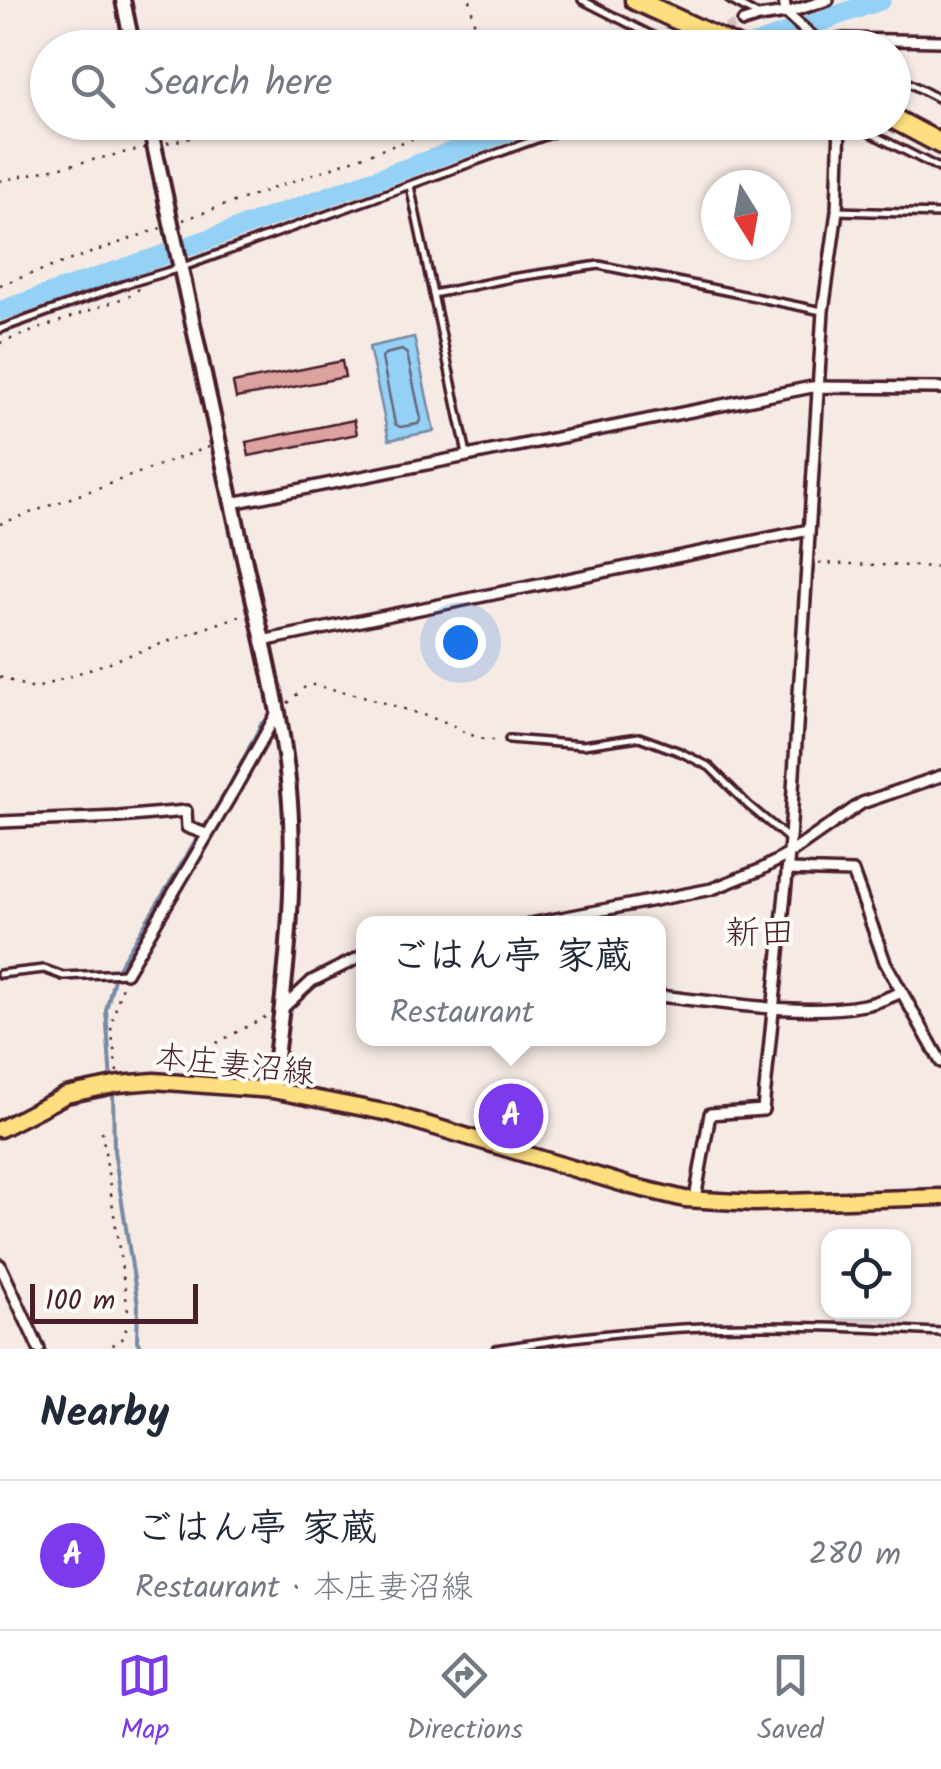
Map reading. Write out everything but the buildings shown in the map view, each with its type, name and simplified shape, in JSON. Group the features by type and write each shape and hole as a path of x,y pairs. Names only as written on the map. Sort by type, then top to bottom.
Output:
{"highway":[{"path":"635,0 699,30"},
{"path":"911,128 941,144"}],"main road":[{"name":"本庄妻沼線","path":"0,1129 66,1096 154,1081 272,1090 389,1113 631,1186 695,1200 755,1203 941,1197"}],"street":[{"path":"123,0 129,30"},
{"path":"784,0 790,16 806,30"},
{"path":"743,22 790,16 828,0"},
{"path":"911,40 941,41"},
{"path":"153,140 256,611 277,714 291,817 288,936 272,1090"},
{"path":"695,1200 710,1114 763,1110 790,840 823,311 836,211 839,140"},
{"path":"232,503 818,386 941,388"},
{"path":"262,641 809,530"},
{"path":"126,973 277,714"},
{"path":"580,916 712,889 788,854 862,803 941,776"},
{"path":"0,822 119,818 186,811 187,828 206,834"},
{"path":"786,870 852,872 885,962 941,1062"},
{"path":"282,1009 312,981 356,959"},
{"path":"666,997 835,1009 868,1004 902,992"},
{"path":"0,1265 39,1349"}],"lane":[{"path":"582,0 641,30"},
{"path":"730,0 759,17"},
{"path":"911,85 941,100"},
{"path":"0,330 534,140"},
{"path":"884,140 941,169"},
{"path":"410,185 468,457"},
{"path":"836,211 941,214"},
{"path":"432,294 599,264 823,311"},
{"path":"509,739 583,745 639,737 710,767 790,840"},
{"path":"0,974 44,968 63,976 126,973"},
{"path":"496,1349 702,1327 941,1332"}],"path":[{"path":"470,0 476,30"},
{"path":"0,180 182,140"},
{"path":"0,285 172,230 412,140"},
{"path":"0,343 129,296 150,277"},
{"path":"0,524 220,443"},
{"path":"807,562 941,567"},
{"path":"0,676 34,689 256,611"},
{"path":"277,714 308,684 363,696 451,724 487,740 509,739"},
{"path":"119,1084 112,1026 126,973"},
{"path":"154,1081 192,1056 282,1009"},
{"path":"102,1131 128,1310 125,1337 108,1349"}],"water":[{"path":"414,337 434,431 389,440 369,347"}],"waterway":[{"path":"796,30 881,0"},
{"path":"0,311 485,140"},
{"path":"111,1082 106,1010 116,971 230,785 262,723"},
{"path":"113,1091 114,1151 138,1305 137,1341 142,1349"}],"tunnel":[{"path":"721,30 743,22"}],"place":[{"name":"ごはん亭 家蔵","path":"511,1116"}],"district":[{"name":"新田","path":"760,932"}]}
